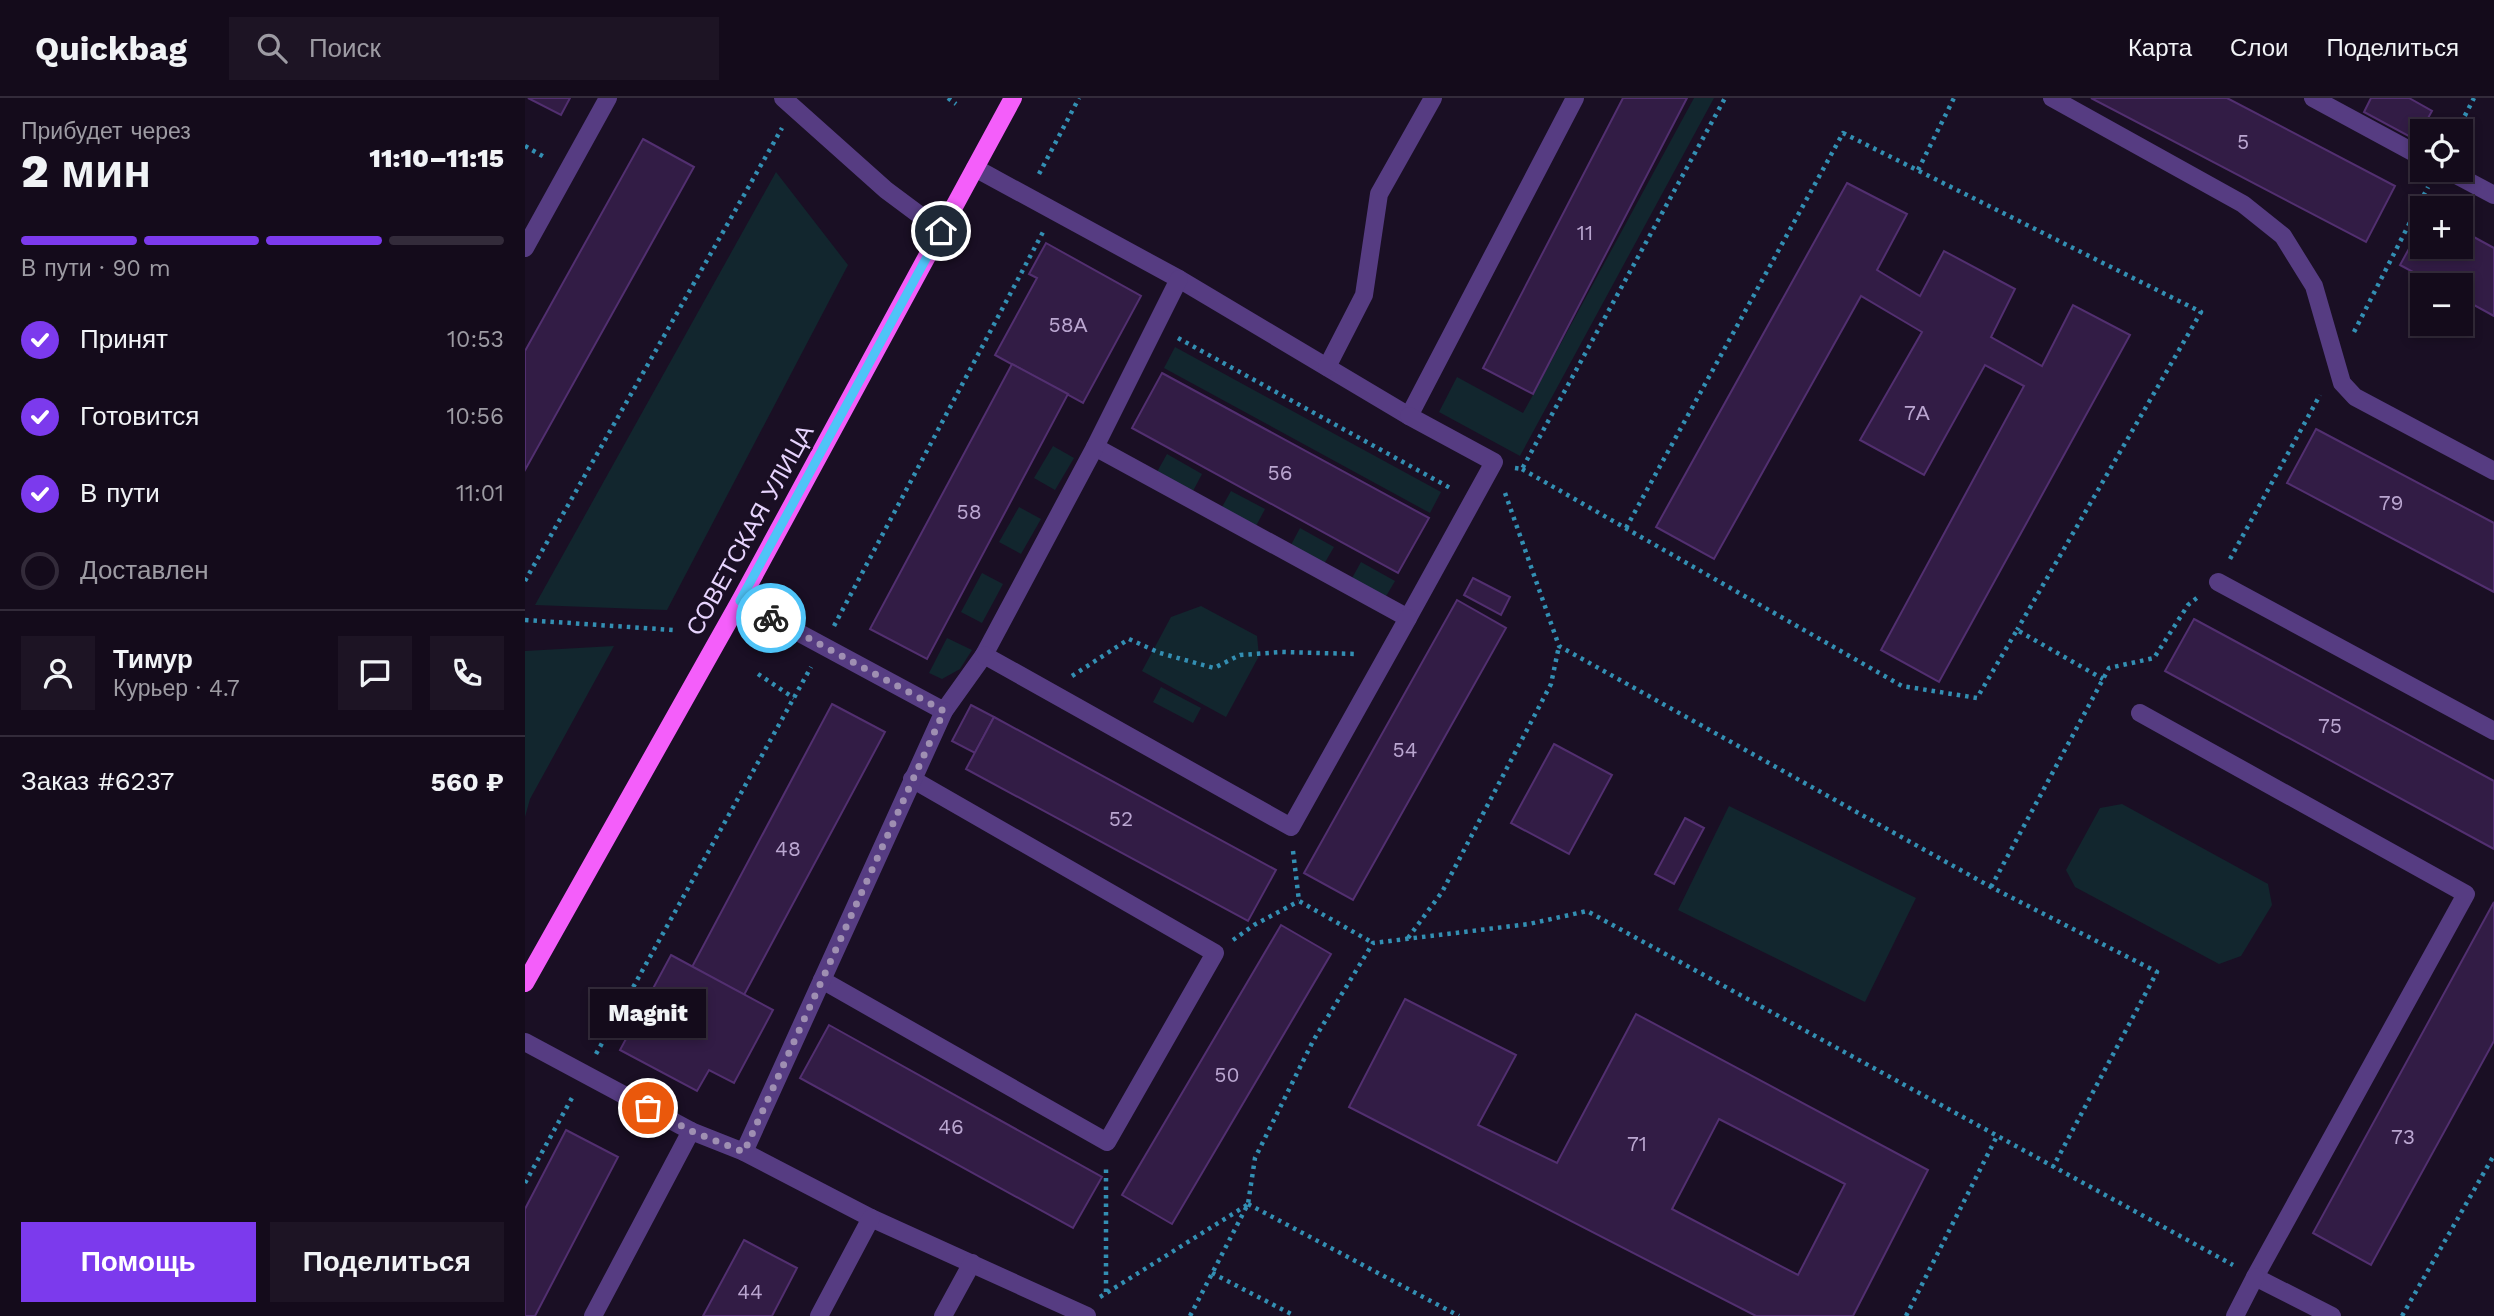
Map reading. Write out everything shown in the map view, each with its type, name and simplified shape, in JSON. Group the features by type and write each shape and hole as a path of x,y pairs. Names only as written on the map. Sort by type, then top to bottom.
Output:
{"main road":[{"name":"СОВЕТСКАЯ УЛИЦА","path":"525,983 740,601 1013,98"}],"street":[{"path":"525,248 608,98"},
{"path":"783,98 886,190 941,231"},
{"path":"1327,367 1364,295 1379,194 1433,98"},
{"path":"1409,416 1575,98"},
{"path":"2052,98 2243,204 2283,236 2314,286 2342,383 2355,397 2494,471"},
{"path":"2312,98 2410,151"},
{"path":"975,168 1179,279 1409,416 1494,462 1291,827 984,654"},
{"path":"2470,182 2494,195"},
{"path":"744,1152 944,711 984,654 1095,447 1179,279"},
{"path":"1095,447 1408,618"},
{"path":"2218,582 2494,731"},
{"path":"740,601 944,711"},
{"path":"2140,713 2466,894 2235,1316"},
{"path":"822,980 1107,1142 1215,953 912,779"},
{"path":"525,1042 691,1131 744,1152 871,1218 1086,1315"},
{"path":"593,1316 691,1131"},
{"path":"819,1316 871,1218"},
{"path":"943,1316 972,1263"},
{"path":"2255,1277 2332,1316"}],"path":[{"path":"949,98 956,104"},
{"path":"525,1183 823,645 1045,229 1032,188 1079,98"},
{"path":"1522,469 1725,98"},
{"path":"1918,170 1954,98"},
{"path":"2463,119 2474,98"},
{"path":"525,580 782,127"},
{"path":"1494,462 1522,469 1902,686 1977,698 2201,312 1843,132 1626,528"},
{"path":"1991,887 2109,668 2154,658 2187,606 2218,582 2337,364 2431,182"},
{"path":"1156,326 1473,500"},
{"path":"1408,939 1441,892 1551,684 1559,646 1494,462"},
{"path":"525,620 673,630"},
{"path":"2017,630 2103,679"},
{"path":"1049,691 1129,639 1160,653 1214,668 1240,654 1283,652 1387,655"},
{"path":"1559,646 1991,887 2157,972 2053,1167"},
{"path":"758,674 794,698"},
{"path":"1291,827 1299,901"},
{"path":"1215,953 1254,925 1299,901"},
{"path":"1299,901 1373,943 1529,924 1587,911 2255,1277"},
{"path":"1190,1316 1248,1204 1255,1158 1313,1041 1373,943"},
{"path":"1906,1316 1997,1136"},
{"path":"1106,1293 1107,1142"},
{"path":"2402,1316 2494,1154"},
{"path":"1086,1315 1092,1302 1248,1204"},
{"path":"1248,1204 1459,1316"},
{"path":"1212,1273 1295,1316"}],"shaded area":[{"path":"1694,98 1714,98 1520,456 1439,412 1457,377 1523,413"},
{"path":"776,172 848,265 667,610 535,605"},
{"path":"1175,347 1441,492 1430,513 1164,368"},
{"path":"1053,446 1074,458 1055,490 1034,478"},
{"path":"1167,454 1202,474 1193,491 1157,472"},
{"path":"1231,491 1265,509 1256,526 1222,507"},
{"path":"1019,507 1041,519 1021,554 999,542"},
{"path":"1300,528 1334,547 1324,564 1291,545"},
{"path":"1361,562 1395,581 1385,598 1351,580"},
{"path":"982,573 1003,584 982,623 961,612"},
{"path":"1201,606 1257,636 1259,656 1226,717 1142,671 1171,617"},
{"path":"947,638 972,650 960,669 942,679 929,673"},
{"path":"614,646 530,799 525,817 525,651"},
{"path":"1161,687 1201,708 1193,723 1153,702"},
{"path":"2122,804 2268,884 2272,905 2241,956 2219,964 2075,887 2066,870 2100,808"},
{"path":"1729,806 1916,898 1865,1002 1678,910"}],"building":[{"path":"528,98 570,98 561,115"},
{"path":"1623,98 1687,98 1533,394 1483,368"},
{"path":"2091,98 2227,98 2395,186 2366,242"},
{"path":"2371,98 2409,98 2432,111 2428,119 2410,119 2410,137 2364,112"},
{"path":"643,139 694,167 525,470 525,351"},
{"path":"1847,183 1907,214 1877,270 1920,296 1944,251 2015,289 1991,337 2042,366 2073,305 2130,335 1939,682 1881,650 2024,386 1985,365 1924,475 1860,440 1922,332 1861,296 1714,559 1656,527"},
{"path":"2473,237 2494,248 2494,316 2473,305 2473,273 2415,273 2400,265 2410,247 2410,259 2473,259"},
{"path":"1046,243 1141,296 1083,403 995,355 1037,278 1029,274"},
{"path":"1012,364 1068,394 927,659 870,629"},
{"path":"1162,373 1429,518 1398,573 1132,428"},
{"path":"2316,429 2494,523 2494,592 2287,483"},
{"path":"1473,578 1510,597 1501,615 1464,595"},
{"path":"1457,600 1506,628 1353,900 1304,873"},
{"path":"2194,619 2494,781 2494,849 2165,671"},
{"path":"832,704 885,732 744,995 692,967"},
{"path":"971,705 994,717 975,753 952,741"},
{"path":"994,717 1276,870 1248,921 966,769"},
{"path":"1554,744 1612,775 1569,854 1511,823"},
{"path":"1685,818 1704,828 1674,884 1655,874"},
{"path":"2494,902 2494,1041 2371,1265 2313,1233"},
{"path":"1281,925 1331,954 1172,1224 1122,1195"},
{"path":"671,955 773,1010 734,1083 709,1070 697,1091 620,1050"},
{"path":"1405,999 1516,1055 1478,1125 1557,1163 1636,1014 1928,1170 1853,1316 1756,1316 1349,1107","holes":["1719,1119 1845,1184 1798,1275 1672,1209"]},
{"path":"829,1025 1102,1177 1073,1228 800,1078"},
{"path":"566,1130 618,1157 535,1316 525,1316 525,1209"},
{"path":"744,1240 797,1268 772,1316 703,1316"}],"way so far":[{"path":"648,1108 691,1131 744,1152 944,711 771,618"}],"place":[{"name":"Magnit","path":"648,1108"}],"route":[{"path":"771,618 740,601 941,231"}]}
